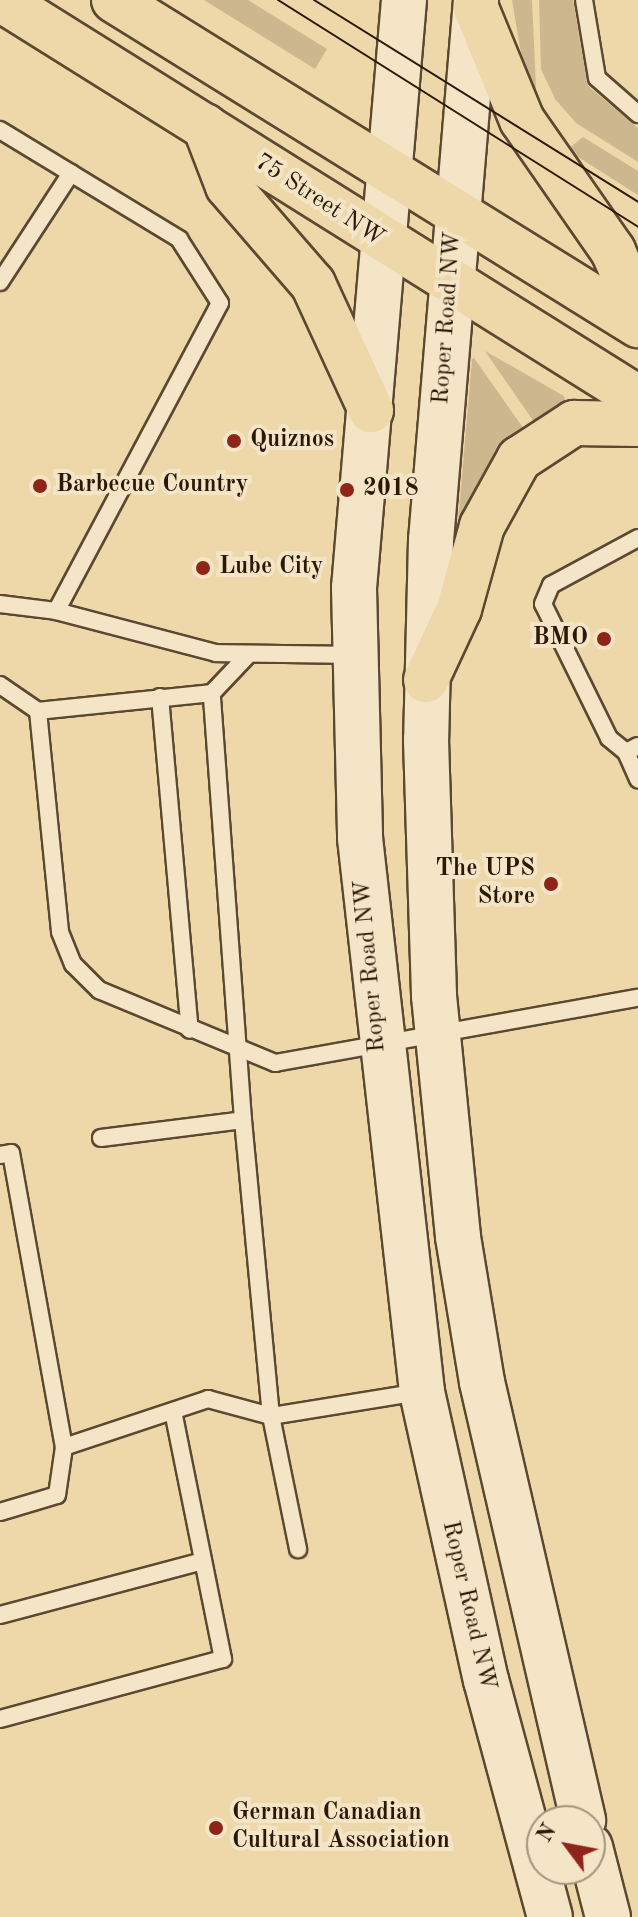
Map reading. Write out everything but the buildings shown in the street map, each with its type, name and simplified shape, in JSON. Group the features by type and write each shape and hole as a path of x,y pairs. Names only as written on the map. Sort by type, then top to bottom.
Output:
{"main road":[{"name":"75 Street NW","path":"2,0 205,126 382,243 638,398"},
{"path":"114,0 385,171 638,325"},
{"name":"Roper Road NW","path":"404,0 385,171 371,410 351,655 378,1049 422,1392 482,1665 550,1917"},
{"path":"476,4 522,120 613,251 638,308"},
{"name":"Roper Road NW","path":"476,4 456,215 426,680 437,1037 458,1237 482,1382 579,1805"},
{"path":"205,126 228,186 313,284 371,410"},
{"path":"426,680 459,609 482,526 519,459 574,423 638,424"},
{"path":"600,1885 608,1917"}],"lane":[{"path":"584,0 597,78 638,114"},
{"path":"0,130 179,239 220,303 56,611"},
{"path":"0,282 71,173"},
{"path":"638,538 551,585 543,604 609,738 632,749 638,779"},
{"path":"0,604 56,611 188,648 247,656 351,655"},
{"path":"0,685 38,711 212,693 247,656"},
{"path":"212,693 243,1120 271,1416 298,1549"},
{"path":"160,697 190,1030"},
{"path":"38,711 60,932 73,964 99,990 238,1051 275,1063 378,1049 638,998"},
{"path":"101,1138 243,1120"},
{"path":"0,1155 11,1153 64,1447 57,1495 0,1512"},
{"path":"64,1447 208,1399 271,1416 422,1392"},
{"path":"0,1719 223,1659 173,1412"},
{"path":"0,1615 203,1561"}],"shaded area":[{"path":"204,0 248,0 327,49 315,69"},
{"path":"512,0 532,0 536,89 527,89"},
{"path":"539,0 573,0 588,86 638,128 638,162 576,123 555,99 541,69"},
{"path":"583,137 638,171 638,195 567,150"},
{"path":"485,351 564,396 565,400 534,422"},
{"path":"472,359 526,432 456,545"}],"tram line":[{"path":"278,0 638,227"},
{"path":"314,0 638,202"}],"place":[{"name":"Quiznos","path":"234,441"},
{"name":"Barbecue Country","path":"40,486"},
{"name":"2018","path":"347,490"},
{"name":"Lube City","path":"203,568"},
{"name":"BMO","path":"604,639"},
{"name":"The UPS Store","path":"551,884"},
{"name":"German Canadian Cultural Association","path":"216,1828"}]}
